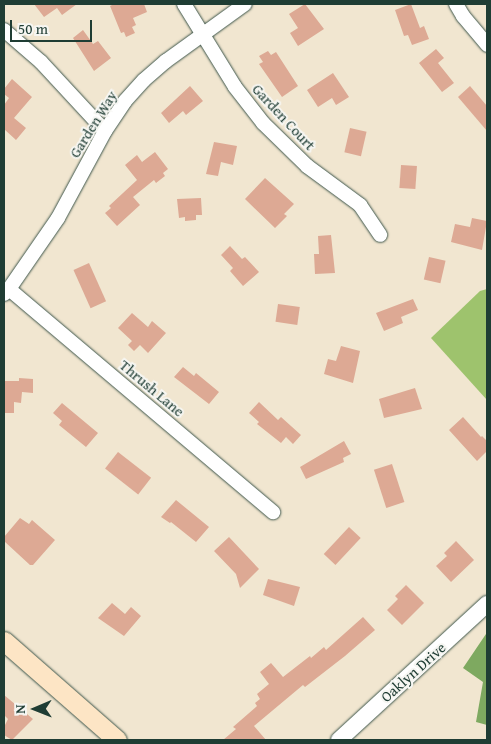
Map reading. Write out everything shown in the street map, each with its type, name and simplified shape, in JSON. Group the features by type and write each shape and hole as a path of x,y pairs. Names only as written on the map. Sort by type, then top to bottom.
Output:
{"main road":[{"path":"4,641 117,740"}],"street":[{"name":"Garden Court","path":"184,4 235,87 263,123 307,166 360,205 380,236"},
{"name":"Garden Way","path":"7,292 58,218 105,131 125,101 144,80 166,61 245,4"},
{"path":"456,4 463,16 487,45"},
{"path":"4,30 41,62 105,131"},
{"name":"Thrush Lane","path":"7,292 272,512"},
{"name":"Oaklyn Drive","path":"339,740 487,604"}],"green space":[{"path":"487,289 487,400 431,338 480,291"},
{"path":"486,634 487,725 476,722 483,682 463,668"}],"building":[{"path":"34,4 77,4 62,15 57,8 44,17"},
{"path":"114,4 144,4 147,12 133,18 136,25 132,27 135,33 126,37 124,32 121,33 110,6"},
{"path":"305,4 324,29 298,46 290,33 298,28 289,14"},
{"path":"411,4 420,28 424,26 429,39 412,45 408,35 404,36 395,10"},
{"path":"83,30 93,44 98,41 111,58 94,71 73,38"},
{"path":"436,49 444,58 438,63 454,83 442,92 419,63"},
{"path":"268,51 271,55 276,52 298,86 282,97 259,64 263,62 259,56"},
{"path":"333,73 349,97 336,105 332,98 318,107 307,90"},
{"path":"12,79 32,97 14,118 26,128 16,140 4,129 4,105 9,98 4,94 4,89"},
{"path":"190,86 203,101 186,115 183,111 169,123 161,113"},
{"path":"470,86 487,106 487,131 458,97"},
{"path":"350,128 367,132 361,156 344,152"},
{"path":"214,142 237,146 233,165 221,162 218,176 206,174"},
{"path":"155,152 168,169 163,173 165,176 156,183 154,180 133,197 140,205 117,226 105,213 111,208 109,206 137,180 125,165 137,155 142,162"},
{"path":"401,165 417,166 415,189 399,188"},
{"path":"265,178 294,204 284,214 287,216 275,228 245,199"},
{"path":"201,198 202,215 196,215 196,220 185,221 185,217 179,218 177,199"},
{"path":"472,218 487,221 482,250 451,242 455,224 470,227"},
{"path":"331,235 335,273 315,274 314,254 319,254 318,236"},
{"path":"230,246 242,259 245,257 259,272 243,286 230,271 233,268 221,255"},
{"path":"429,257 446,261 440,283 424,279"},
{"path":"89,263 106,301 91,308 73,270"},
{"path":"413,299 418,310 401,317 403,323 384,331 376,313"},
{"path":"278,304 300,307 297,325 275,322"},
{"path":"132,313 148,327 152,321 166,333 148,353 140,345 134,351 128,345 132,341 118,328"},
{"path":"341,346 360,351 353,383 324,374 328,359 336,361"},
{"path":"183,367 194,376 196,373 219,392 209,404 174,377"},
{"path":"19,378 33,379 33,393 22,392 21,403 14,402 14,413 4,413 4,381 19,381"},
{"path":"415,388 422,409 384,418 379,399"},
{"path":"259,402 278,420 281,417 301,435 293,444 286,437 281,443 257,424 259,422 249,413"},
{"path":"62,403 98,433 86,447 59,425 62,421 53,413"},
{"path":"463,417 487,441 487,451 477,461 449,430"},
{"path":"344,441 351,454 343,458 344,462 306,479 300,467"},
{"path":"118,452 151,478 138,494 105,469"},
{"path":"392,464 404,502 386,508 374,470"},
{"path":"176,500 209,527 196,542 171,522 161,517"},
{"path":"20,518 29,524 32,520 55,540 33,565 30,565 4,541 4,537"},
{"path":"349,527 361,538 335,565 324,554"},
{"path":"229,537 259,569 240,588 236,574 214,551"},
{"path":"456,541 474,560 451,582 436,566 447,556 444,553"},
{"path":"268,579 300,587 294,606 263,595"},
{"path":"406,585 424,603 402,625 387,610 398,599 395,596"},
{"path":"112,603 125,614 131,607 141,616 124,636 98,618"},
{"path":"363,617 375,630 345,656 305,687 303,685 254,726 266,740 223,740 236,729 233,727 257,706 255,703 260,699 257,694 269,684 260,672 271,663 283,677 324,647 326,650"},
{"path":"4,695 33,719 12,740 4,735 4,727 8,719 4,715"}]}
